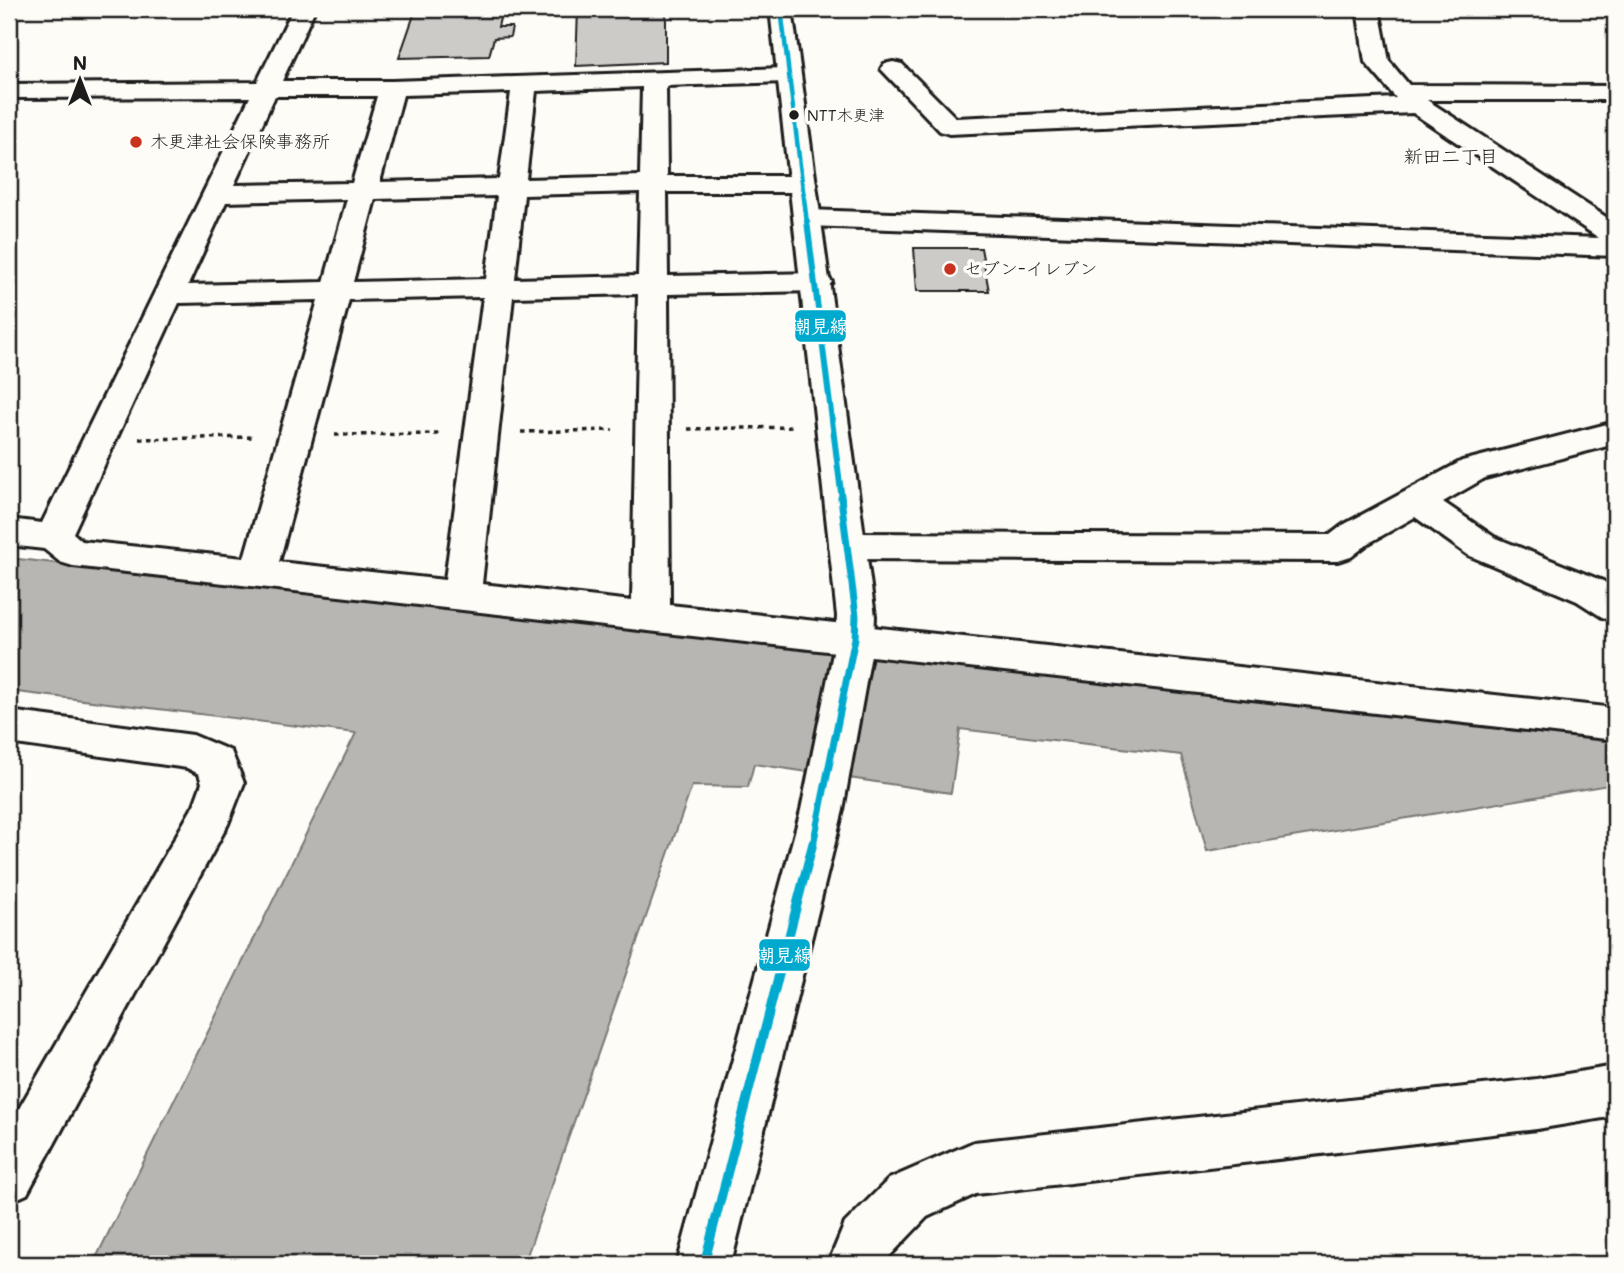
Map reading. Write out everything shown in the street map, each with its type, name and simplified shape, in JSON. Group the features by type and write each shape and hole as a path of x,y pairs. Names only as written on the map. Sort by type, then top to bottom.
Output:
{"street":[{"path":"54,537 303,9"},
{"path":"704,1264 822,810 855,638 856,616 817,282 787,75 781,9"},
{"path":"1368,9 1377,62 1411,99 1615,236"},
{"path":"894,69 948,127 1411,99 1615,93"},
{"path":"9,91 392,88 787,75"},
{"path":"650,616 654,80"},
{"path":"462,596 524,84"},
{"path":"258,573 392,88"},
{"path":"217,194 653,184 803,184"},
{"path":"808,218 1615,247"},
{"path":"169,294 817,282"},
{"path":"847,546 1338,548 1356,534 1474,469 1615,433"},
{"path":"1417,501 1481,546 1590,591 1615,607"},
{"path":"9,532 54,537 73,553 855,638 1112,671 1615,724"},
{"path":"9,727 192,752 216,763 223,783 213,811 9,1175"},
{"path":"855,1264 864,1242 908,1198 974,1168 1537,1104 1615,1091"}],"shaded area":[{"path":"9,558 785,643 1240,699 1615,739 1615,784 1207,851 1181,755 960,729 951,793 754,764 748,787 692,786 524,1264 93,1264 356,733 9,691"}],"building":[{"path":"416,9 502,9 498,27 512,27 510,37 494,38 489,56 399,58"},
{"path":"578,9 666,9 666,62 576,66"},
{"name":"セブン-イレブン","path":"914,248 981,248 989,291 917,291"}],"transit line":[{"name":"潮見線","path":"704,1264 822,810 855,638 856,616 781,9"}],"place":[{"name":"NTT木更津","path":"794,115"},
{"name":"木更津社会保険事務所","path":"136,142"},
{"name":"セブン-イレブン","path":"950,269"}],"district":[{"name":"新田二丁目","path":"1451,156"}]}
